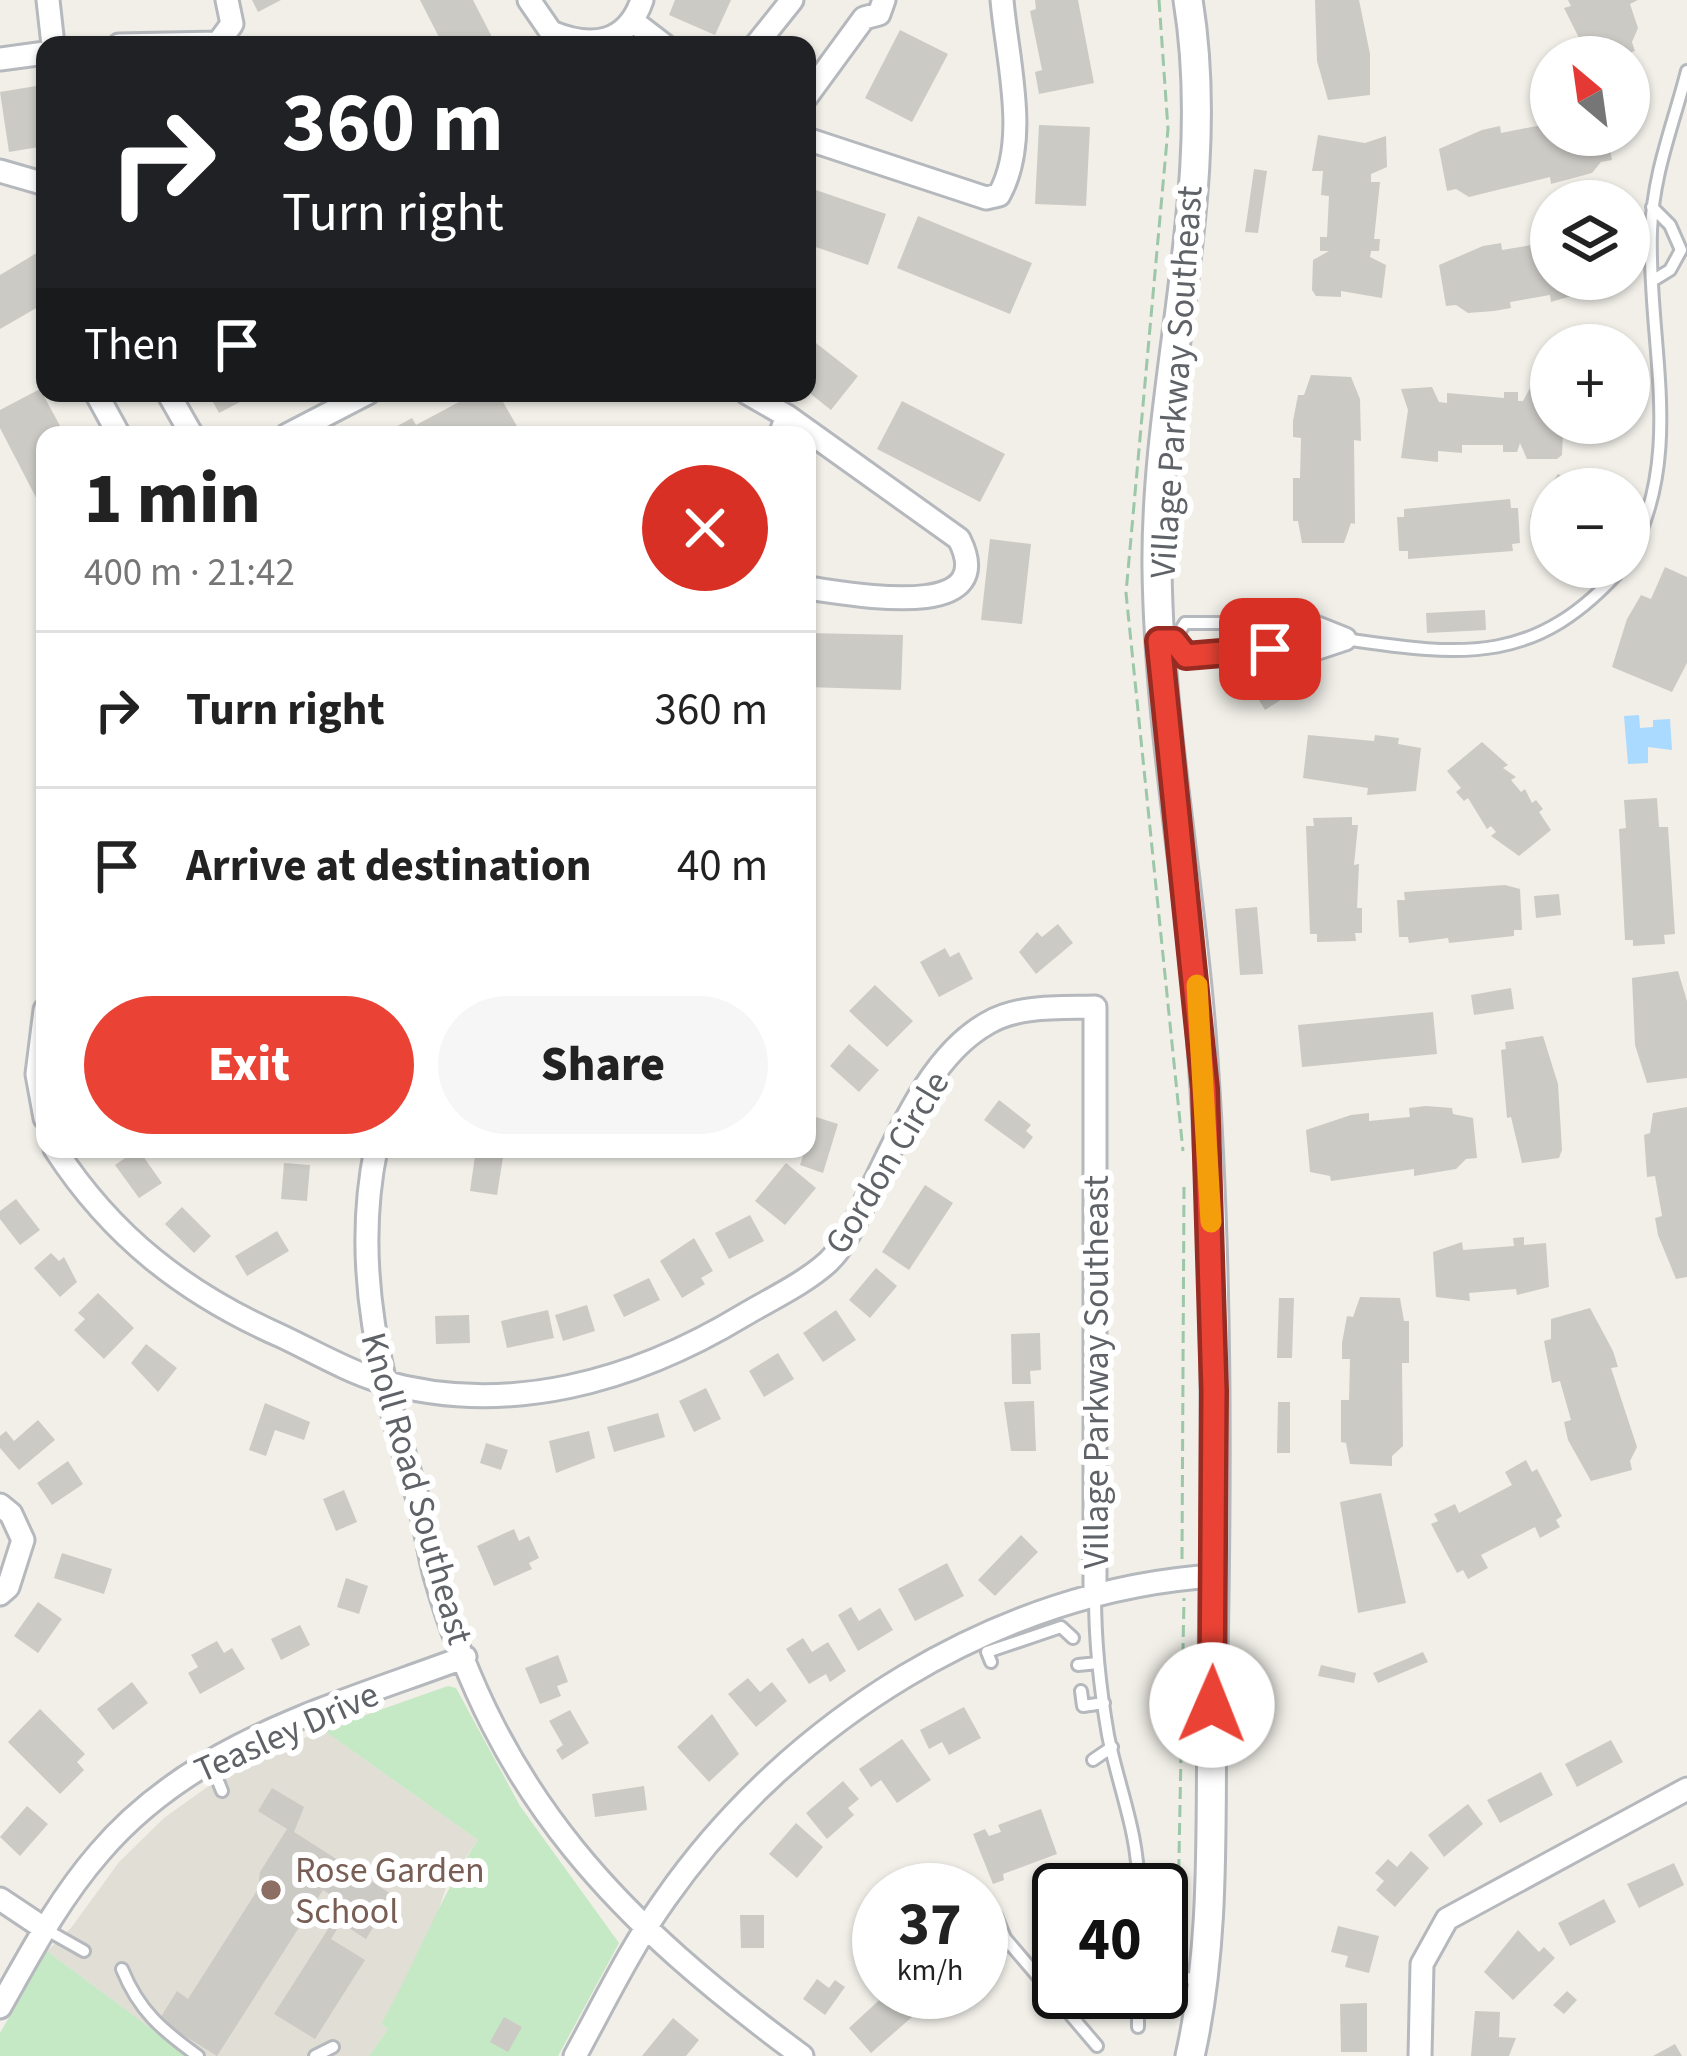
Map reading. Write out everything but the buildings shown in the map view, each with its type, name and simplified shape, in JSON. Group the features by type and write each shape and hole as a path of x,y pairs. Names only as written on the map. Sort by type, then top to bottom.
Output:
{"street":[{"path":"48,0 52,36"},
{"path":"223,36 232,24 227,0"},
{"path":"530,0 544,26 568,36"},
{"path":"616,36 634,22 642,0"},
{"path":"763,36 791,0"},
{"path":"816,84 864,18 879,14 884,0"},
{"path":"816,142 986,198 999,195 1008,180 1014,108 1002,0"},
{"name":"Village Parkway Southeast","path":"1188,0 1194,114 1159,515 1205,1089 1215,1576 1190,1979 1190,2056"},
{"path":"634,22 652,36"},
{"path":"0,59 36,54"},
{"path":"0,170 36,181"},
{"path":"757,402 783,426"},
{"path":"297,426 322,403"},
{"path":"816,447 959,539 968,560 965,573 953,584 925,599 878,599 816,589"},
{"path":"1304,638 1345,640"},
{"name":"Village Parkway Southeast","path":"1094,1007 1095,1592"},
{"name":"Gordon Circle","path":"61,1158 82,1191 139,1252 242,1319 380,1381 470,1394 529,1394 626,1375 684,1351 829,1261 922,1094 953,1053 987,1023 1019,1012 1094,1007"},
{"name":"Knoll Road Southeast","path":"374,1158 369,1180 367,1288 380,1381 421,1508 436,1576 465,1657 509,1754 542,1808 644,1931 802,2056"},
{"path":"0,1505 11,1514 22,1540 8,1587 0,1594"},
{"path":"575,2056 644,1931 696,1862 818,1734 960,1646 1095,1592 1215,1576"},
{"name":"Teasley Drive","path":"0,2007 45,1929 101,1850 147,1804 209,1760 267,1732 465,1657"},
{"path":"1420,2056 1422,1964 1447,1919 1687,1789"},
{"path":"0,1899 45,1929"}],"lane":[{"path":"1650,509 1660,462 1652,281 1655,170 1687,71"},
{"path":"1652,206 1670,224 1681,250 1670,270 1652,281"},
{"path":"1345,640 1456,654 1509,647 1576,615 1602,588"},
{"path":"1185,623 1304,638 1270,649 1186,656 1166,641 1185,623"},
{"path":"1095,1592 1098,1663 1135,1863"},
{"path":"991,1662 987,1652 1061,1627 1073,1638"},
{"path":"1078,1665 1098,1663"},
{"path":"1081,1691 1082,1706 1104,1703"},
{"path":"1093,1760 1112,1748"},
{"path":"209,1760 223,1791"},
{"path":"45,1929 84,1951"},
{"path":"1008,1941 1097,2046"},
{"path":"122,1969 135,2001 154,2024 198,2056"},
{"path":"1138,2019 1138,2027"},
{"path":"315,2056 333,2048"}],"path":[{"path":"1159,0 1168,129 1126,593 1185,1167 1183,1578 1190,1979"}],"shaded area":[{"name":"Rose Garden School","path":"323,1730 478,1840 447,1885 427,1943 381,2024 388,2029 369,2056 188,2056 47,1951 71,1928 119,1862 164,1818 231,1770"}],"green space":[{"path":"448,1686 456,1688 520,1806 619,1943 558,2056 369,2056 388,2029 381,2024 478,1840 323,1730"},
{"path":"47,1951 188,2056 0,2056 0,2033"}],"water":[{"path":"1639,715 1640,728 1653,727 1653,720 1670,719 1672,750 1648,747 1648,763 1628,764 1624,716"}],"slow traffic":[{"path":"1197,985 1211,1222"}],"place":[{"name":"Rose Garden School","path":"271,1890"}],"route":[{"path":"1212,1705 1214,1391 1205,1089 1191,931 1166,752 1159,641 1174,641 1186,656 1270,649"}]}
